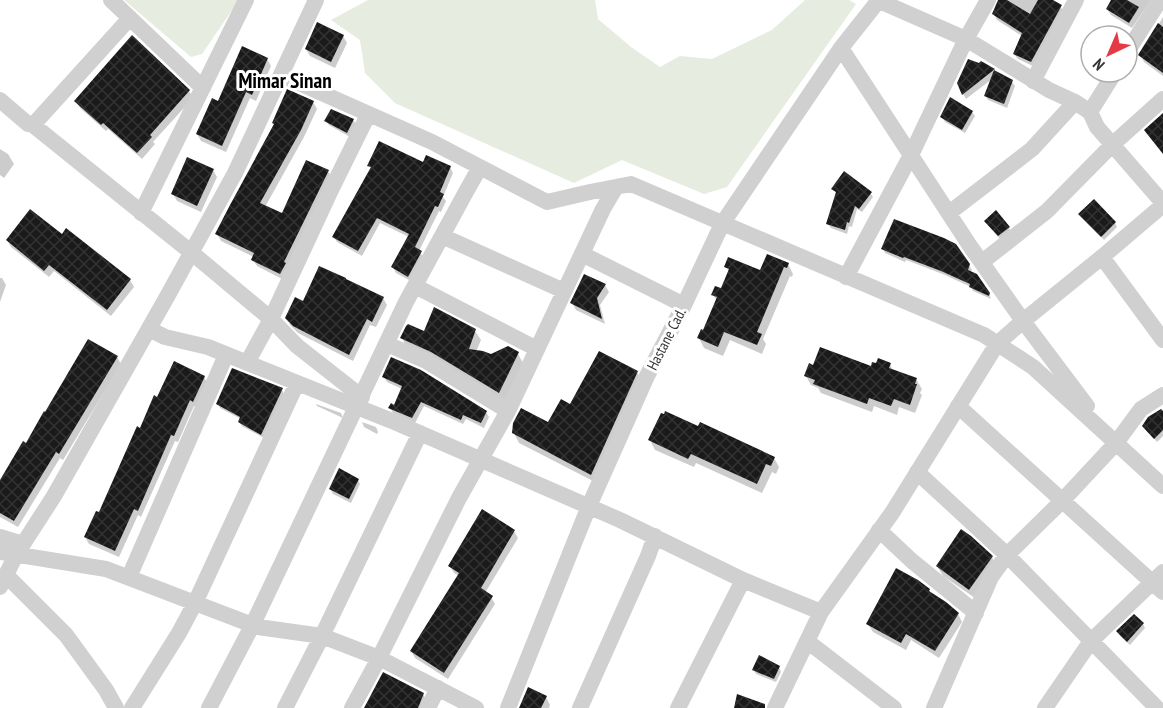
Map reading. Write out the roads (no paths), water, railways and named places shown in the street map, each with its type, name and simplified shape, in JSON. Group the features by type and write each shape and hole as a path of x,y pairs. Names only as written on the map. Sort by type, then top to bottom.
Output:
{"street":[{"path":"111,0 202,87"},
{"path":"141,213 246,0"},
{"path":"117,708 66,635 3,581 7,547 54,496 192,252 235,173 316,0"},
{"path":"775,708 821,612 879,530 997,344 1163,204 1097,127 1090,112 1033,81 966,39 878,0"},
{"name":"Hastane Cad.","path":"508,708 589,506 647,376 722,224 842,48 878,0"},
{"path":"846,277 988,0"},
{"path":"1033,81 1076,0"},
{"path":"1139,33 1160,0"},
{"path":"33,124 130,18"},
{"path":"842,48 982,262 1023,321 1114,441"},
{"path":"281,75 432,142 547,202 631,184 984,335 1033,368 1162,483"},
{"path":"1090,112 1108,84"},
{"path":"982,262 1047,211 1113,144 1163,99"},
{"path":"0,100 192,252 271,319 297,346 360,402"},
{"path":"949,213 1032,149 1075,102"},
{"path":"247,363 271,319 368,115"},
{"path":"209,708 252,626 415,286 480,168"},
{"path":"352,708 459,498 508,411 603,209 616,187"},
{"path":"442,236 564,291"},
{"path":"582,254 684,305"},
{"path":"1102,257 1163,340"},
{"path":"415,286 537,349"},
{"path":"149,328 165,337 208,347 297,383 360,402 420,434 589,506 743,580 821,612"},
{"path":"387,344 426,362 508,411"},
{"path":"129,577 226,355"},
{"path":"132,708 195,603 297,383"},
{"path":"934,708 992,577 1007,555 1062,501 1141,409 1163,394"},
{"path":"958,406 1062,501 1159,582 1091,641 1046,708"},
{"path":"285,708 420,434"},
{"path":"917,472 1007,555 1156,704"},
{"path":"879,530 912,561 976,613"},
{"path":"580,708 655,536"},
{"path":"7,547 106,568 252,626 322,636 379,658 477,708"},
{"path":"678,708 743,580"},
{"path":"807,641 892,707"},
{"path":"428,708 438,688"}],"district":[{"name":"Mimar Sinan","path":"285,80"}]}
